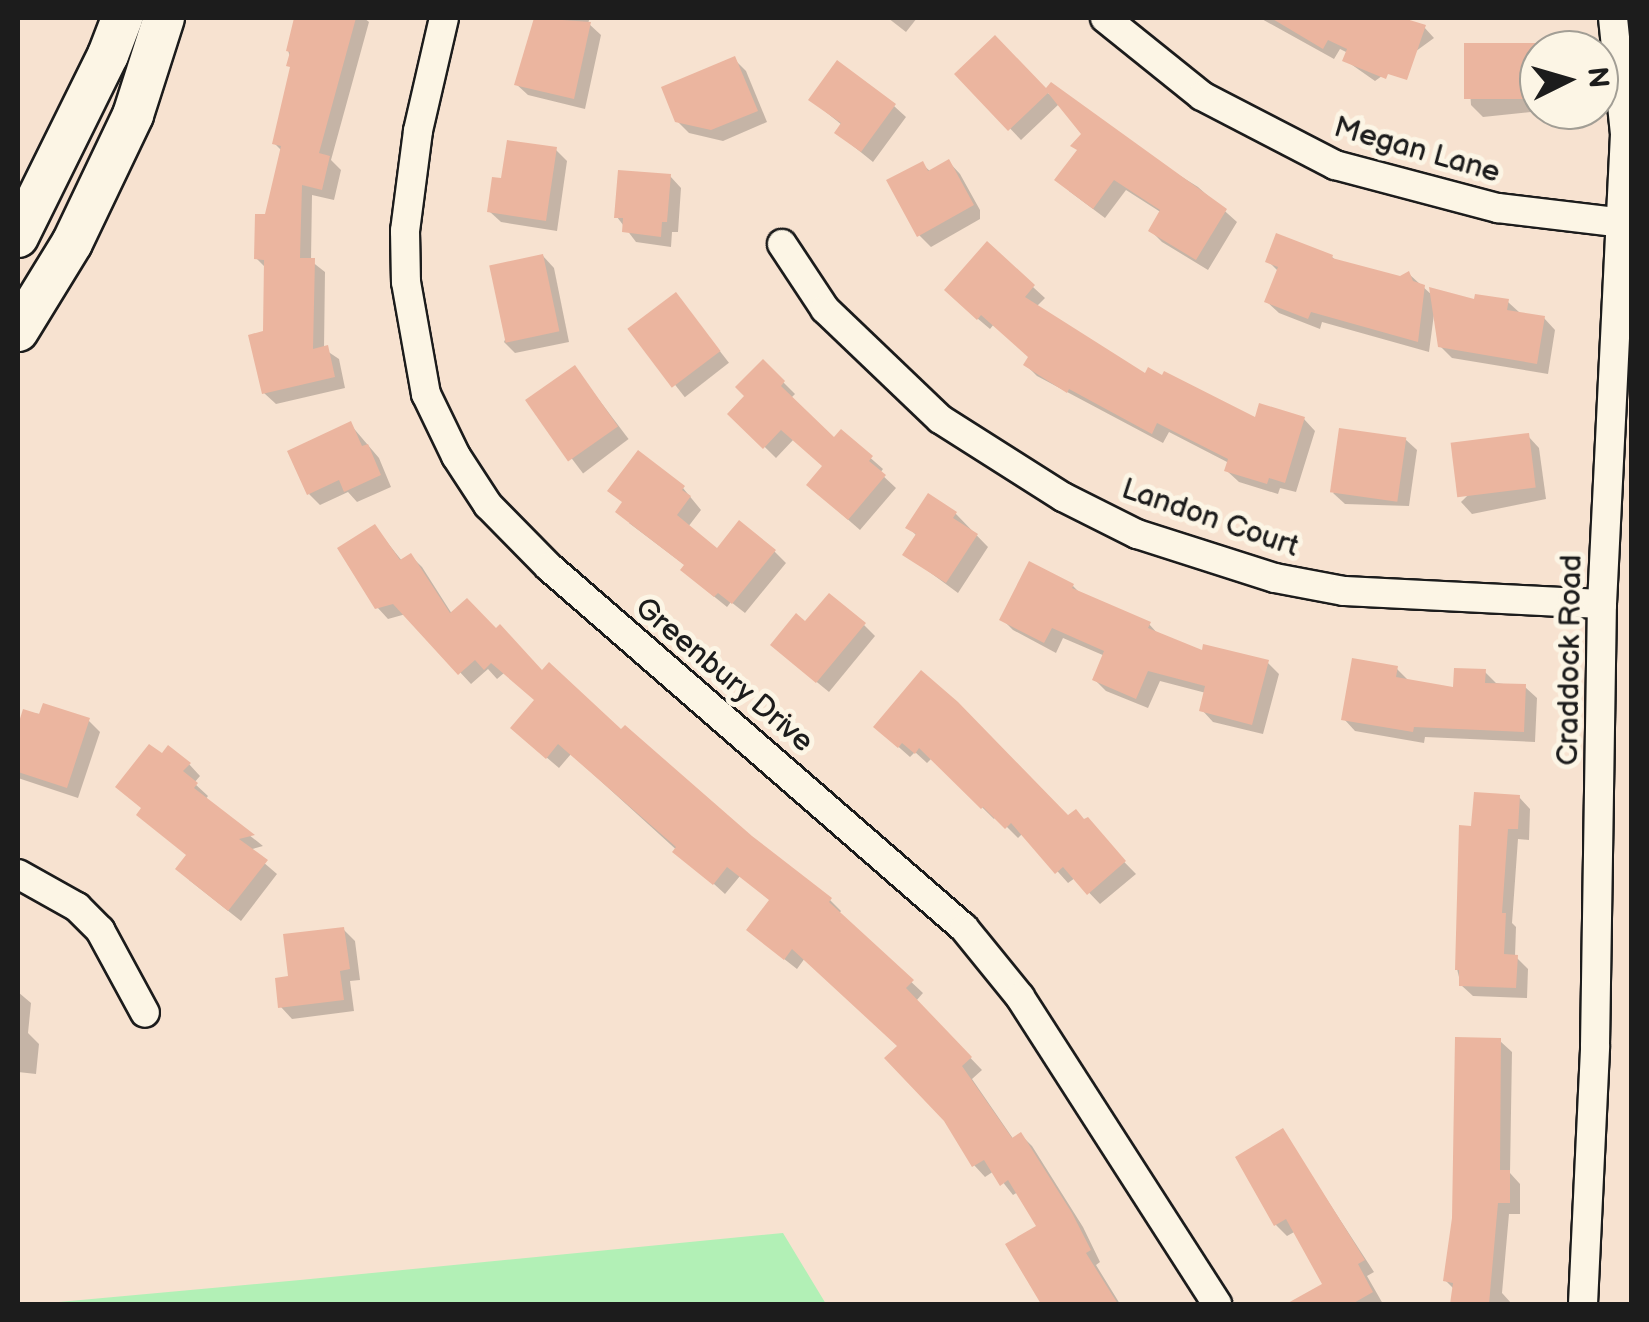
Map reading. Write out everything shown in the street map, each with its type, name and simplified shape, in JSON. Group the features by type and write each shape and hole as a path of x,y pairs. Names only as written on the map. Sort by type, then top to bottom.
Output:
{"street":[{"path":"18,237 122,18"},
{"path":"18,331 72,243 134,115 164,18"},
{"name":"Greenbury Drive","path":"444,18 418,131 405,231 406,282 426,394 456,456 488,505 549,567 964,928 1020,997 1216,1304"},
{"name":"Megan Lane","path":"1104,18 1202,96 1335,165 1498,208 1626,224"},
{"name":"Craddock Road","path":"1583,1304 1595,1028 1602,604 1626,224 1625,134 1613,18"},
{"name":"Landon Court","path":"782,244 825,308 940,419 1063,497 1137,534 1275,578 1344,591 1602,604"},
{"path":"18,874 77,907 100,930 145,1013"}],"green space":[{"path":"783,1233 826,1304 37,1304 300,1280"}],"building":[{"path":"294,18 356,18 319,153 330,156 322,190 302,185 300,258 315,258 313,349 328,345 335,377 262,394 248,335 263,331 264,260 254,259 255,214 265,214 281,146 272,144 290,67 286,66 290,52 286,51"},
{"path":"534,18 591,22 574,99 514,85"},
{"path":"1271,18 1403,18 1426,25 1407,80 1388,74 1386,79 1342,61 1347,49 1328,40 1323,49"},
{"path":"995,35 1046,88 1051,82 1227,209 1196,260 1148,231 1160,210 1114,180 1093,209 1054,180 1077,150 1070,146 1081,134 1048,93 1008,131 954,74"},
{"path":"1464,43 1519,43 1519,99 1464,99"},
{"path":"735,56 758,111 711,130 675,122 661,87"},
{"path":"837,60 896,104 861,152 834,133 841,123 808,100"},
{"path":"507,140 557,147 546,221 487,212 492,177 501,178"},
{"path":"949,159 974,205 917,237 886,180 923,161 928,171"},
{"path":"618,170 671,174 667,222 662,222 661,237 622,232 623,218 614,218"},
{"path":"1276,233 1333,255 1332,258 1400,276 1409,271 1413,281 1425,285 1418,342 1311,312 1308,319 1264,302 1278,267 1265,262"},
{"path":"987,241 1035,285 1025,297 1145,373 1148,367 1162,375 1164,371 1255,417 1259,403 1305,417 1285,483 1269,478 1267,484 1224,471 1228,459 1157,423 1152,434 1069,389 1067,393 1023,365 1028,357 981,315 977,320 944,290"},
{"path":"543,254 559,331 506,343 489,265"},
{"path":"1429,287 1474,299 1475,294 1509,299 1507,310 1545,316 1537,364 1438,347"},
{"path":"676,292 721,351 672,388 627,329"},
{"path":"763,359 785,381 781,386 834,437 841,429 873,456 869,461 886,475 848,520 806,485 822,466 781,430 763,449 727,414 744,396 735,387"},
{"path":"575,365 618,426 568,461 525,400"},
{"path":"351,421 362,446 368,444 381,475 344,492 339,480 307,495 287,451"},
{"path":"1339,428 1406,437 1397,502 1330,492"},
{"path":"1529,433 1536,488 1457,497 1451,443"},
{"path":"638,450 685,486 682,490 691,496 677,515 717,548 739,520 776,550 732,604 718,593 714,597 680,570 684,565 615,512 622,502 607,491"},
{"path":"928,493 957,512 953,518 978,534 946,583 902,555 916,534 905,528"},
{"path":"375,524 400,560 411,553 450,613 467,598 496,628 500,624 542,670 549,662 621,729 625,725 752,836 832,898 829,902 914,980 906,988 972,1057 962,1066 1012,1138 1021,1132 1072,1213 1091,1250 1086,1253 1118,1304 1041,1304 1005,1244 1036,1226 1008,1180 1000,1186 984,1160 972,1167 944,1121 884,1058 897,1046 792,949 784,960 746,930 769,900 727,867 713,885 672,852 676,847 558,744 546,759 510,728 534,700 491,663 484,670 475,660 458,675 393,604 375,609 337,548"},
{"path":"1029,561 1074,584 1072,588 1151,622 1148,628 1202,650 1203,644 1269,660 1252,725 1199,711 1205,686 1148,671 1136,699 1092,680 1104,651 1052,628 1044,643 999,620"},
{"path":"829,593 866,623 816,683 770,645 796,613 805,621"},
{"path":"1352,658 1398,666 1396,677 1453,687 1454,668 1486,669 1485,683 1526,684 1524,732 1414,727 1413,732 1341,720"},
{"path":"921,670 958,702 1068,815 1076,809 1084,819 1088,817 1126,861 1087,895 1063,867 1055,874 1011,823 1005,829 919,748 915,754 902,743 898,748 873,727"},
{"path":"43,703 90,718 67,788 18,772 18,725 23,709 39,714"},
{"path":"149,744 162,753 168,745 191,763 183,771 198,783 194,788 255,835 239,839 268,860 228,911 175,869 186,855 136,815 141,808 115,787"},
{"path":"1474,792 1520,795 1518,829 1508,829 1502,913 1506,913 1504,954 1518,955 1516,988 1459,986 1459,970 1455,970 1459,825 1471,826"},
{"path":"344,927 350,969 340,971 344,1000 278,1008 275,978 288,976 283,934"},
{"path":"1455,1037 1501,1038 1500,1170 1510,1170 1510,1203 1498,1203 1489,1304 1450,1304 1453,1283 1443,1281 1452,1218"},
{"path":"1283,1128 1365,1260 1358,1264 1373,1292 1352,1304 1286,1304 1322,1284 1286,1219 1274,1226 1235,1157"}]}
